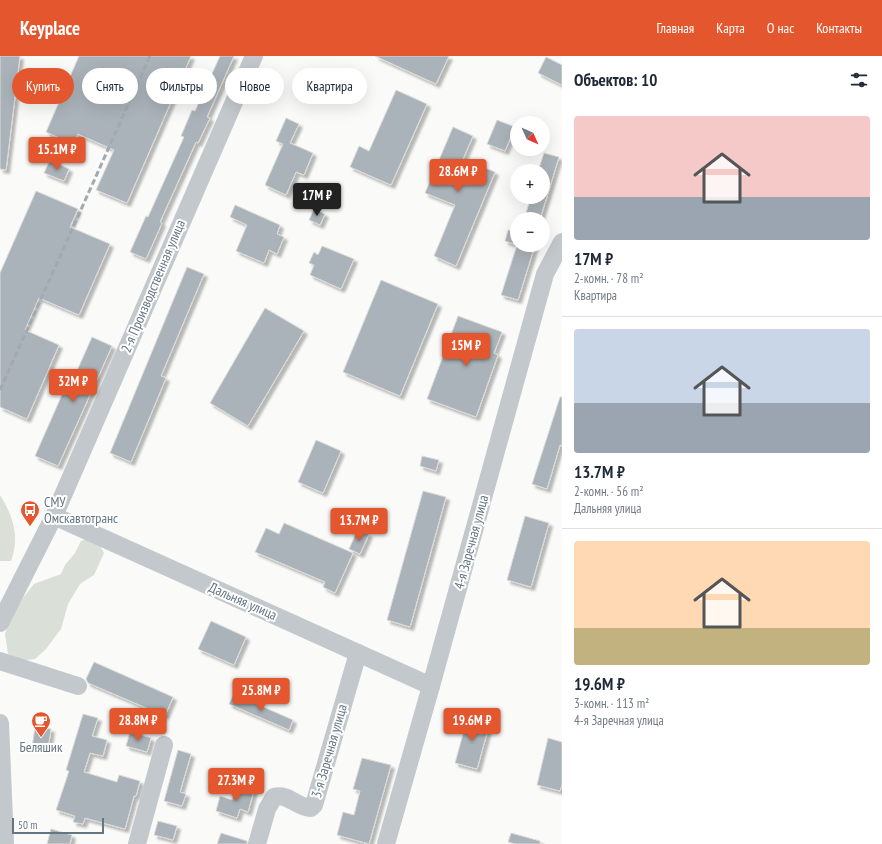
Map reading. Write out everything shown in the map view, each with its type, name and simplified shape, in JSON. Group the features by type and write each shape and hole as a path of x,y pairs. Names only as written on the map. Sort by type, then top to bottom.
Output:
{"street":[{"name":"2-я Производственная улица","path":"0,623 54,516 254,56"},
{"name":"4-я Заречная улица","path":"386,844 545,274 562,242"},
{"name":"Дальняя улица","path":"54,516 431,686"},
{"name":"3-я Заречная улица","path":"257,844 267,809 274,797 285,797 306,808 311,808 314,805 358,652"},
{"path":"0,661 78,686"},
{"path":"0,723 5,844"},
{"path":"137,844 164,745"}],"shaded area":[{"path":"0,495 12,519 14,527 15,544 11,561 0,561"},
{"path":"89,538 99,544 104,553 94,575 80,584 68,604 61,629 46,649 35,659 21,661 8,654 5,634 14,609 34,584 61,574 65,565 75,553 81,541"}],"building":[{"path":"0,56 20,56 19,68 12,68 12,104 14,104 6,170 0,169"},
{"path":"79,56 191,56 186,68 146,68 146,104 170,104 127,203 96,190 114,150 78,134 73,144 46,132 58,104 74,104 74,68"},
{"path":"220,56 234,56 229,68 225,68 225,76 217,94 217,68 215,68"},
{"path":"375,56 449,56 436,84"},
{"path":"546,57 562,65 562,85 538,73"},
{"path":"396,90 427,104 391,185 350,167 359,146 369,151"},
{"path":"198,104 213,104 207,117 210,118 198,143 196,142 160,222 162,223 146,259 130,252 146,216 148,217 184,137 181,136 192,110 195,111"},
{"path":"286,118 299,124 290,143 313,153 304,175 296,172 286,195 265,185 283,144 276,141"},
{"path":"497,120 510,125 510,139 505,151 487,144"},
{"path":"453,127 473,136 463,159 495,172 456,266 434,256 455,205 425,193"},
{"path":"550,155 559,157 550,186 550,164 540,164 543,156 550,156"},
{"path":"50,160 69,169 64,181 44,173"},
{"path":"36,191 78,209 70,227 110,244 79,315 39,298 25,330 59,345 27,419 0,407 0,273"},
{"path":"529,204 545,204 542,212 526,212"},
{"path":"235,205 280,225 277,234 284,237 277,254 269,250 264,263 236,251 247,225 230,217"},
{"path":"314,209 325,214 320,225 309,220"},
{"path":"508,230 510,230 510,243 505,241"},
{"path":"322,246 354,259 341,289 310,275 314,265 309,263 314,252 318,255"},
{"path":"515,252 533,252 518,300 501,295"},
{"path":"187,267 204,274 161,376 166,378 131,462 110,453"},
{"path":"381,280 438,304 400,396 343,372"},
{"path":"265,308 304,331 248,426 210,403"},
{"path":"458,316 502,332 494,353 498,355 476,417 427,399"},
{"path":"92,337 112,346 58,466 35,456 72,372 76,373"},
{"path":"560,397 562,397 562,446 560,445 547,489 532,484"},
{"path":"316,440 341,451 323,493 298,482"},
{"path":"422,456 439,460 436,471 420,466"},
{"path":"423,491 446,497 410,627 387,620"},
{"path":"525,516 549,523 531,587 507,580"},
{"path":"284,523 353,553 335,593 323,587 325,582 255,552 266,528 279,534"},
{"path":"358,529 369,534 360,554 349,549"},
{"path":"211,621 246,637 234,665 198,649"},
{"path":"94,662 173,697 165,716 88,683 86,679"},
{"path":"234,694 293,720 289,730 229,704"},
{"path":"83,714 98,718 92,736 107,740 103,756 90,753 84,772 117,782 119,775 140,781 136,796 134,796 125,829 85,818 83,824 73,822 75,816 56,810 69,771 66,770"},
{"path":"468,716 490,722 477,769 455,763"},
{"name":"Беляшик","path":"35,727 51,729 48,749 32,747"},
{"path":"130,732 151,738 147,752 126,746"},
{"path":"548,738 562,742 562,785 560,791 537,785"},
{"path":"178,750 191,754 180,792 186,794 182,806 164,801"},
{"path":"362,758 391,765 369,844 337,835 343,812 354,815 360,791 353,789"},
{"path":"236,785 254,790 248,812 240,809 237,818 216,811 220,796 232,800"},
{"path":"158,821 177,826 173,840 154,835"},
{"path":"51,829 72,835 70,844 47,844"},
{"path":"221,833 247,841 247,844 217,844"},
{"path":"511,833 540,841 540,844 516,844 508,842"}],"railway":[{"path":"0,390 150,56"}],"place":[{"name":"СМУ Омскавтотранс","path":"30,527"},
{"name":"Беляшик","path":"41,738"}]}
